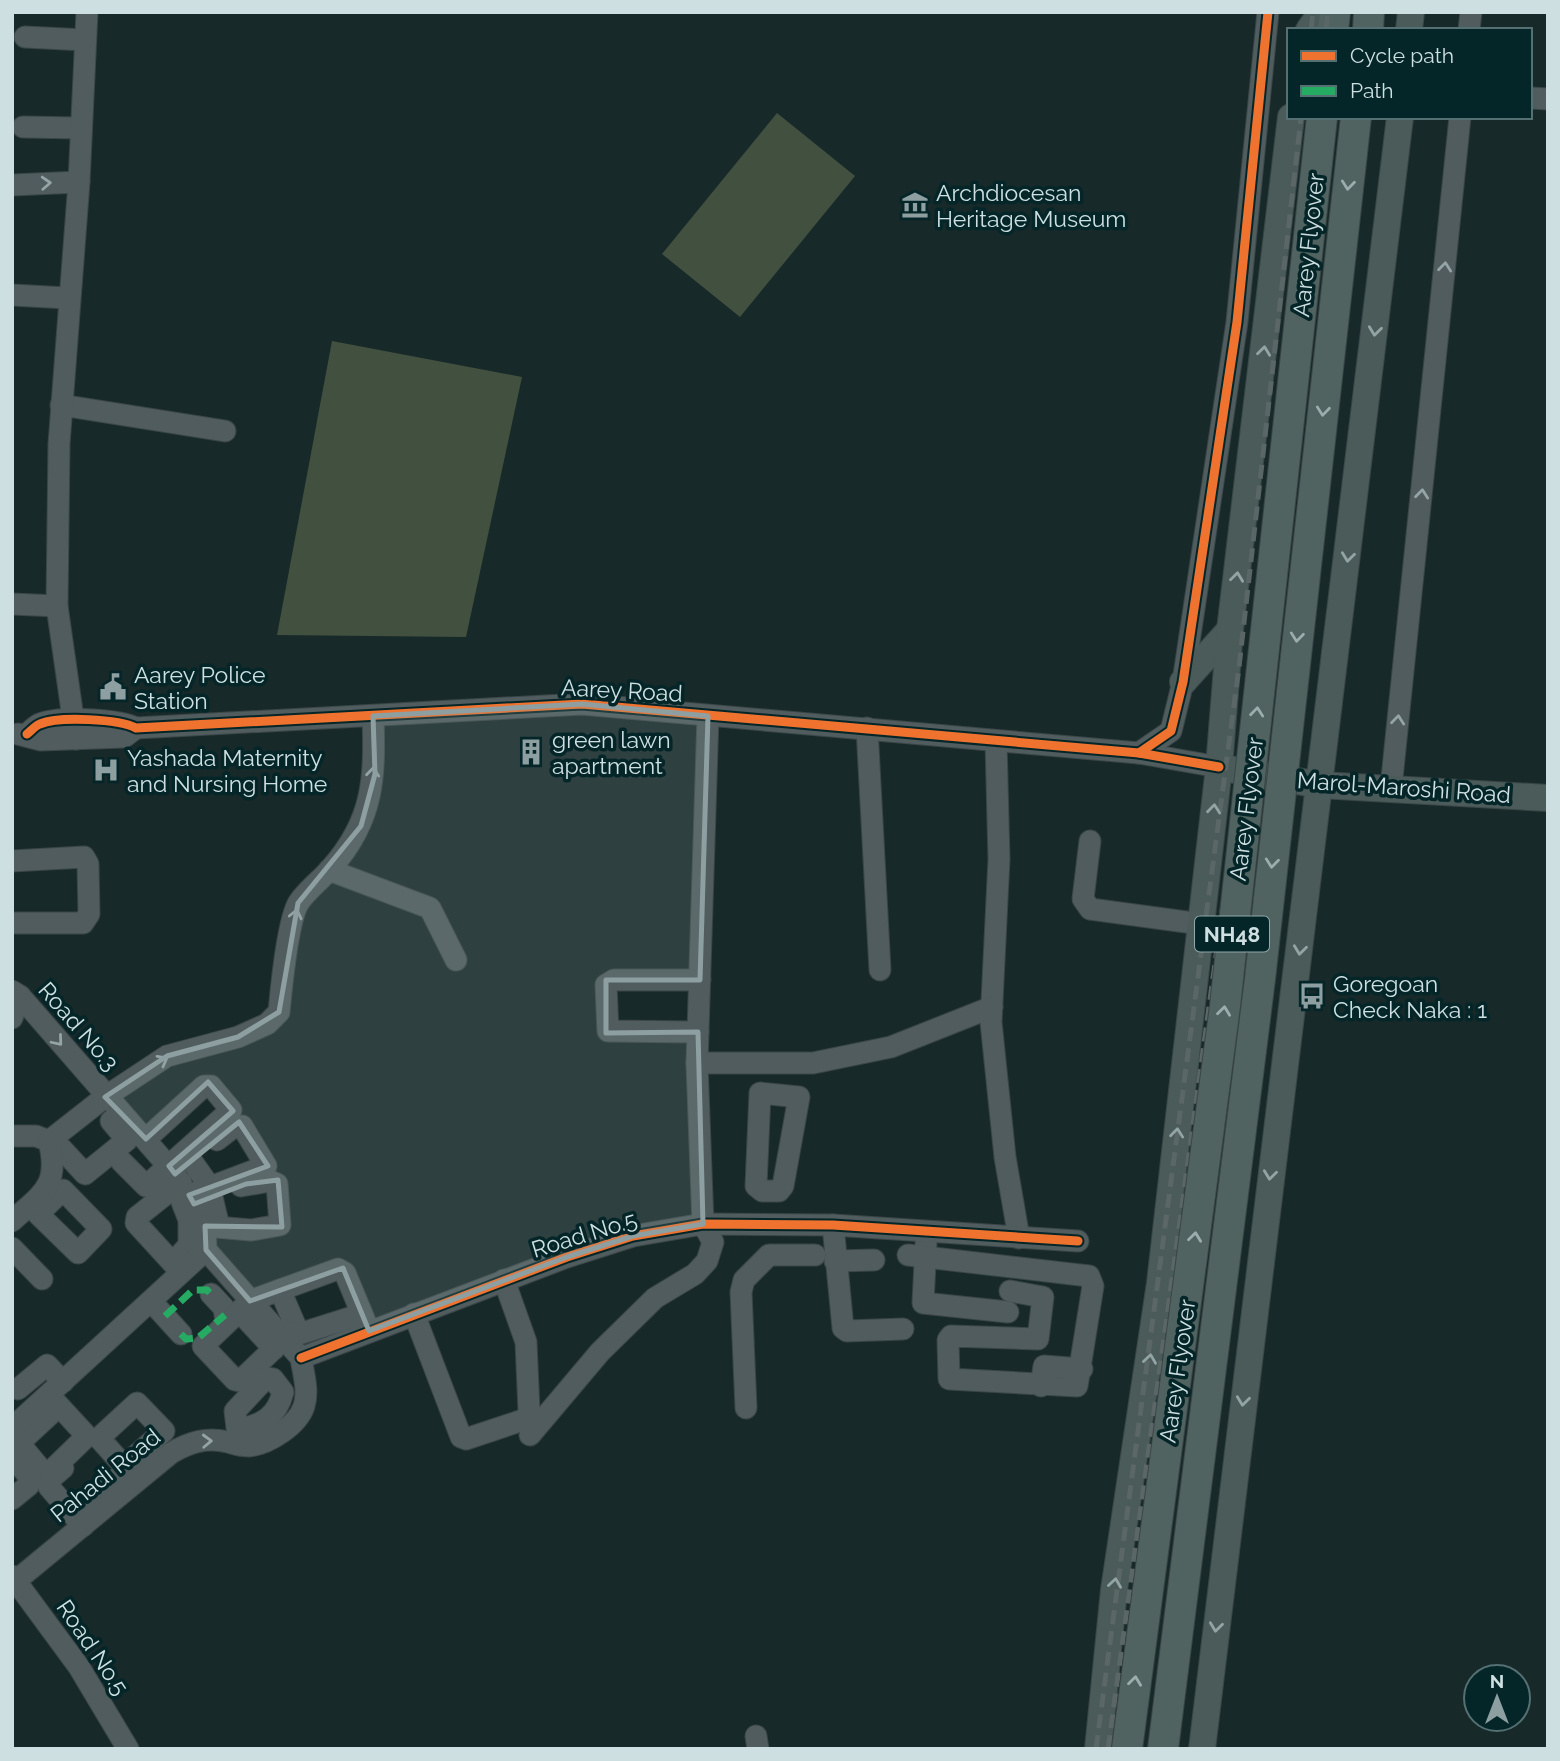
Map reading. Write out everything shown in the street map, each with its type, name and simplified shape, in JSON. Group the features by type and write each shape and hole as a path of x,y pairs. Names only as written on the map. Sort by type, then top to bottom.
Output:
{"highway":[{"name":"Aarey Flyover","path":"1127,1749 1225,1006 1322,119"},
{"name":"Aarey Flyover","path":"1163,1749 1260,979 1356,119"}],"main road":[{"path":"1310,28 1322,12"},
{"path":"1098,1749 1114,1590 1160,1283 1219,767 1230,629 1292,119"},
{"path":"1202,1749 1400,119"},
{"path":"1183,682 1230,629"},
{"name":"Marol-Maroshi Road","path":"1219,767 1320,785 1548,798"},
{"path":"1160,1283 1255,1295"}],"street":[{"path":"75,730 57,606 61,405 67,298 79,182 87,12"},
{"path":"1139,753 1171,731 1183,682 1237,322 1268,12"},
{"path":"25,37 85,40"},
{"path":"1391,788 1460,119"},
{"path":"23,127 80,128"},
{"path":"12,185 79,182"},
{"path":"12,295 67,298"},
{"path":"61,405 225,431"},
{"path":"12,604 57,606"},
{"name":"Aarey Road","path":"19,734 41,723 75,730 124,722 136,728 583,704 1139,753 1219,767"},
{"path":"12,1241 35,1207 54,1168 54,1148 105,1097 167,1056 238,1037 267,1024 279,1012 282,974 298,903 329,870 361,826 375,774 373,716"},
{"path":"530,1435 600,1352 646,1307 695,1274 707,1261 713,1242 703,1224 697,1063 692,1032 708,716"},
{"path":"867,728 880,970"},
{"path":"996,741 999,859 992,1007 1005,1157 1016,1237 1011,1267 1007,1339"},
{"path":"1090,841 1083,899 1090,909 1201,924"},
{"path":"12,861 84,857 88,864 89,914 83,923 12,923"},
{"path":"329,870 430,908 456,960"},
{"path":"692,1032 608,1031 606,985 614,980 693,980"},
{"name":"Road No.3","path":"14,1005 105,1097"},
{"path":"697,1063 813,1063 891,1047 992,1007"},
{"path":"765,1093 766,1065"},
{"path":"762,1191 779,1191 783,1186 799,1098 796,1094 765,1093 759,1097 757,1186 762,1191 769,1255"},
{"path":"105,1097 181,1176 206,1250 230,1301 285,1340 301,1358"},
{"path":"12,1428 46,1404 150,1301 177,1268 187,1249 190,1235 181,1176 103,1114 54,1148"},
{"path":"12,1136 36,1136 85,1174 181,1176"},
{"path":"121,1161 146,1186 181,1176"},
{"path":"177,1268 136,1223 138,1217 181,1176"},
{"path":"35,1207 66,1256"},
{"name":"Road No.5","path":"301,1358 365,1322 414,1314 633,1236 703,1224 833,1225 1077,1241"},
{"path":"833,1225 825,1258 843,1328 847,1331 903,1329"},
{"path":"916,1255 1084,1275 1092,1279 1082,1369 1077,1386 949,1379 948,1340 951,1336 1038,1339 1044,1300 1037,1294 1009,1301 923,1303 916,1255 926,1230"},
{"path":"12,1248 42,1279"},
{"path":"177,1268 206,1250"},
{"path":"746,1408 741,1292 744,1280 769,1255 874,1261"},
{"path":"341,1269 365,1322 285,1340 237,1381 204,1349 230,1301 280,1290 341,1269"},
{"path":"414,1314 461,1437 466,1439 526,1419 529,1411 526,1342 504,1280"},
{"path":"280,1290 285,1340"},
{"path":"150,1301 181,1334"},
{"name":"Pahadi Road","path":"13,1580 164,1445 239,1437 251,1446 275,1437 294,1422 304,1407 306,1391 301,1358"},
{"path":"47,1365 46,1404 15,1386 47,1365"},
{"path":"141,1466 123,1466 99,1437 138,1404 163,1429 164,1445"},
{"path":"78,1520 47,1483 87,1447 94,1447 124,1482"},
{"path":"12,1457 30,1478 29,1485 12,1499"},
{"name":"Road No.5","path":"13,1580 79,1667 128,1749"},
{"path":"1087,1749 1092,1711 1104,1687"}],"highlighted area":[{"path":"582,704 708,716 700,980 606,980 606,1033 698,1032 703,1224 633,1236 567,1257 369,1331 343,1268 250,1301 206,1250 205,1226 282,1227 278,1180 246,1184 194,1204 189,1195 268,1166 239,1122 175,1174 169,1166 233,1111 208,1082 146,1139 105,1097 167,1056 238,1037 279,1012 298,903 361,826 375,774 373,716"}],"green space":[{"path":"777,113 855,176 740,317 662,254"},
{"path":"332,341 522,377 466,637 277,635"}],"railway":[{"path":"1311,28 1313,12"},
{"path":"1326,28 1328,12"},
{"path":"1096,1749 1239,667 1301,119"},
{"path":"1108,1749 1255,669 1316,119"}],"marked path":[{"path":"165,1316 193,1290 207,1290 211,1294"},
{"path":"181,1334 186,1339 198,1338 225,1315"}],"cycle path":[{"path":"1139,753 1171,731 1183,682 1237,322 1268,12"},
{"path":"27,734 38,725 74,719 103,721 136,728 582,704 1139,753 1219,767"},
{"path":"301,1358 567,1257 633,1236 703,1224 833,1225 1078,1241"}],"place":[{"name":"Archdiocesan Heritage Museum","path":"915,205"},
{"name":"Aarey Police Station","path":"113,687"},
{"name":"green lawn apartment","path":"531,752"},
{"name":"Yashada Maternity and Nursing Home","path":"106,770"},
{"name":"Goregoan Check Naka : 1","path":"1312,996"}]}
